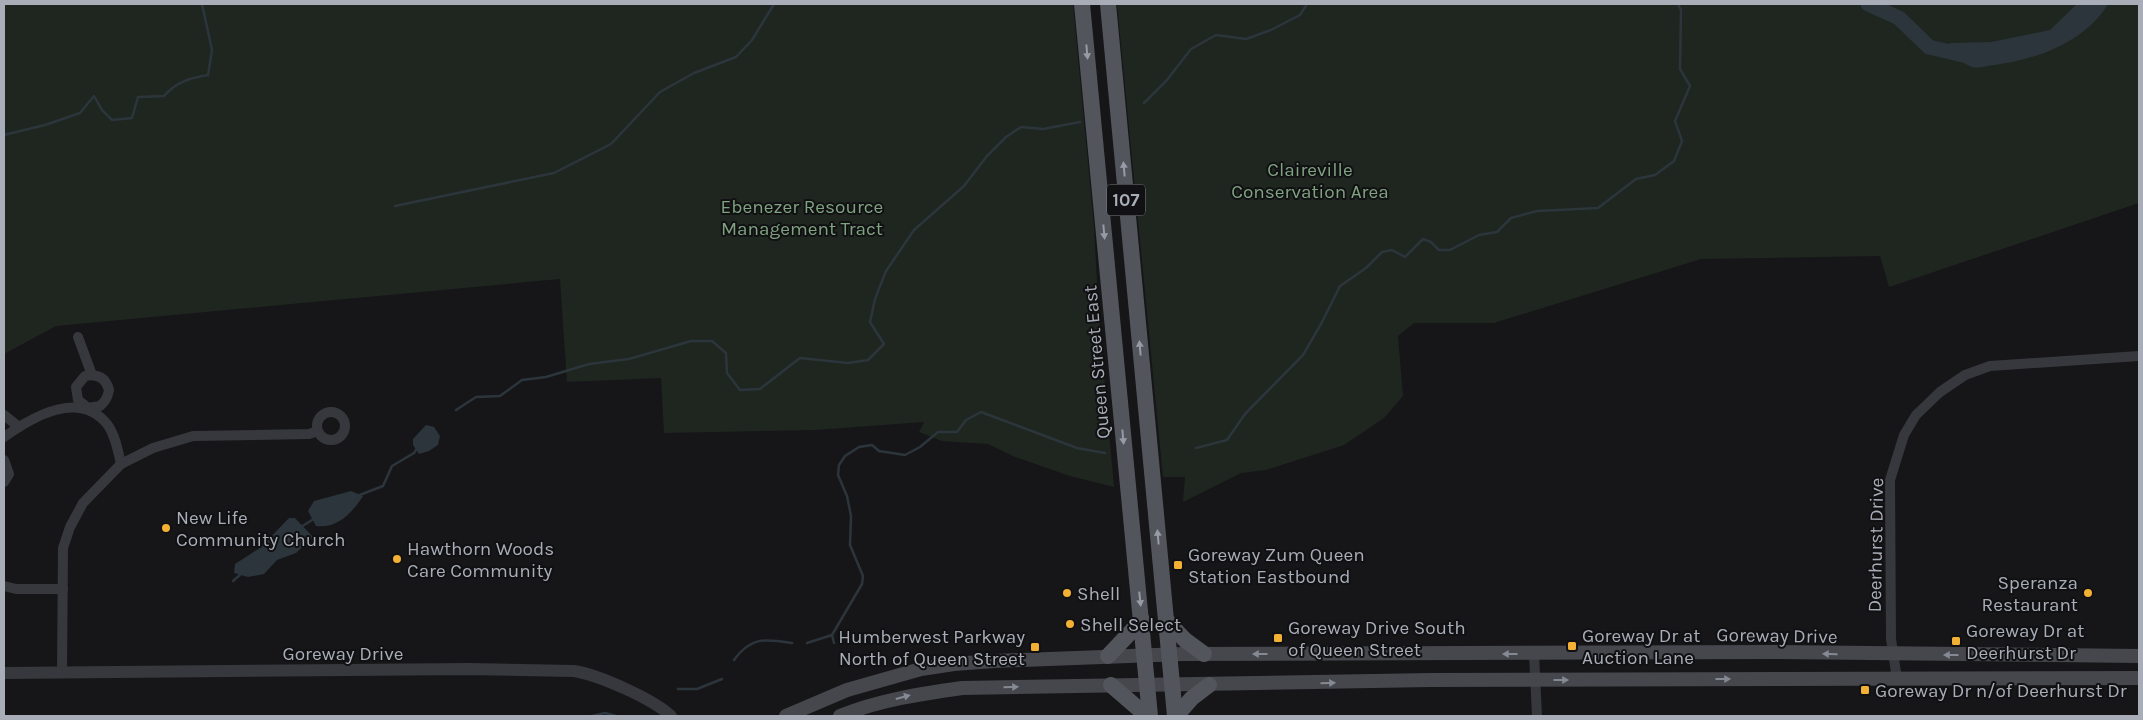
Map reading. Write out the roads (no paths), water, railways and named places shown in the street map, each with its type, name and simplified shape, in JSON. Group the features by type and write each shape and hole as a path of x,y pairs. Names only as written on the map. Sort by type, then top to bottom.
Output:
{"main road":[{"name":"Queen Street East","path":"1082,4 1142,620 1149,716"},
{"name":"107","path":"1108,4 1175,716"},
{"path":"1108,656 1142,620"},
{"path":"1166,620 1186,640 1204,654"},
{"name":"Goreway Drive","path":"786,716 847,690 921,669 954,664 1108,656 1168,654 1777,652 1892,655 2139,656"},
{"path":"840,716 913,694 962,688 1534,680 2139,678"},
{"path":"1111,685 1149,716"},
{"path":"1175,716 1192,698 1209,685"}],"street":[{"path":"78,337 92,375"},
{"name":"Deerhurst Drive","path":"1897,679 1892,655 1890,480 1904,435 1925,404 1965,375 1990,366 2139,356"},
{"path":"4,437 19,427 57,409 68,406 88,406 108,397 107,384 98,376 92,375 80,380 76,386 88,406 108,425 116,443 121,464"},
{"path":"4,415 19,427"},
{"path":"62,672 63,548 70,527 83,503 121,464 153,448 193,436 309,434 318,431"},
{"path":"4,460 10,474 4,482"},
{"path":"4,586 16,589 63,589"},
{"path":"1534,654 1537,716"},
{"name":"Goreway Drive","path":"4,673 469,669 574,671 589,674 612,683 671,716"}],"waterway":[{"path":"4,135 45,125 80,113 94,96 102,110 112,120 132,118 138,97 164,96 173,87 184,81 208,75 212,50 202,4"},
{"path":"395,206 554,173 611,144 660,92 694,73 736,57 752,40 774,4"},
{"path":"1144,103 1167,80 1191,49 1216,35 1246,39 1271,30 1300,15 1307,4"},
{"path":"1196,448 1227,440 1245,414 1303,355 1340,286 1366,268 1382,252 1392,250 1405,257 1423,239 1431,242 1439,250 1450,250 1479,235 1497,232 1511,218 1537,211 1598,208 1636,179 1655,175 1674,161 1682,141 1675,121 1690,86 1680,69 1681,10 1678,4"},
{"path":"1868,4 1899,18 1929,47 1963,55"},
{"path":"456,410 476,397 500,396 522,380 546,377 589,364 629,359 691,341 712,341 726,353 727,373 740,390 760,389 800,358 848,363 868,360 884,344 870,322 875,299 886,271 914,230 964,186 987,156 1006,137 1021,127 1043,129 1080,122"},
{"path":"807,643 832,635 862,584 863,576 850,545 851,516 847,496 838,475 839,465 845,456 859,447 872,445 879,451 905,455 920,447 938,432 957,432 966,420 981,412 1077,448 1105,453"},
{"path":"357,496 383,486 392,466 414,453 418,447"},
{"path":"301,527 315,518"},
{"path":"233,581 241,574"},
{"path":"832,635 834,643"},
{"path":"734,660 740,652 753,643 767,640 792,643"},
{"path":"678,689 697,689 722,679"},
{"path":"592,716 605,713 616,716"}],"place":[{"name":"New Life Community Church","path":"166,528"},
{"name":"Hawthorn Woods Care Community","path":"397,559"},
{"name":"Goreway Zum Queen Station Eastbound","path":"1178,565"},
{"name":"Shell","path":"1067,593"},
{"name":"Speranza Restaurant","path":"2088,593"},
{"name":"Shell Select","path":"1070,624"},
{"name":"Goreway Drive South of Queen Street","path":"1278,638"},
{"name":"Goreway Dr at Deerhurst Dr","path":"1956,641"},
{"name":"Goreway Dr at Auction Lane","path":"1572,646"},
{"name":"Humberwest Parkway North of Queen Street","path":"1035,647"},
{"name":"Goreway Dr n/of Deerhurst Dr","path":"1865,690"}],"park label":[{"name":"Claireville Conservation Area","path":"1310,180"},
{"name":"Ebenezer Resource Management Tract","path":"802,217"}]}
